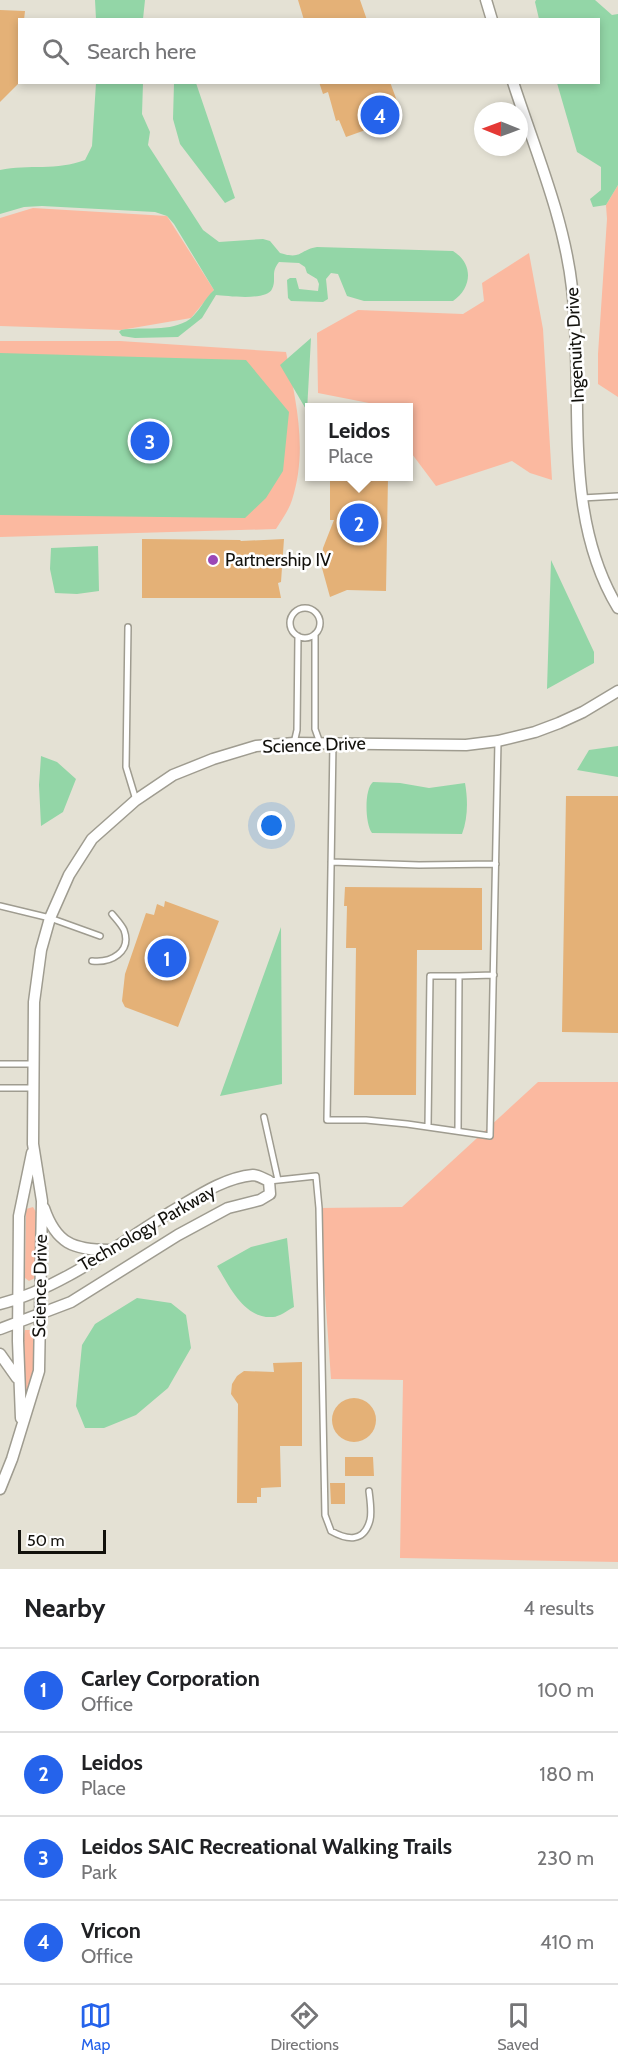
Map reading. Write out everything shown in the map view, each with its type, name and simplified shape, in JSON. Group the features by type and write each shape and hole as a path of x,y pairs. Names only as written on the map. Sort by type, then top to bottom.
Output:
{"street":[{"path":"486,0 491,18"},
{"name":"Ingenuity Drive","path":"514,84 558,216 572,287 578,355 579,462 582,498 595,559 618,608"},
{"name":"Science Drive","path":"21,1426 18,1379 19,1216 33,1144 34,1002 41,950 50,918 69,875 92,839 136,800 172,776 213,759 256,746 333,742 466,745 498,741 535,732 559,723 584,712 617,692"},
{"name":"Science Drive","path":"0,1489 12,1460 39,1371 42,1201 33,1144"},
{"name":"Technology Parkway","path":"0,1304 40,1290 205,1191 238,1178 256,1175 274,1181 270,1194 260,1200 228,1208 178,1235 71,1302 0,1329"},
{"path":"42,1201 50,1225 64,1241 87,1250 109,1250"},
{"path":"0,1354 18,1379"}],"lane":[{"path":"582,498 618,496"},
{"path":"315,634 307,638 298,636 290,623 294,613 302,608 312,609 319,616 320,626 315,634 314,708 315,729 320,743"},
{"path":"128,627 126,767 136,800"},
{"path":"294,743 297,730 298,636"},
{"path":"333,742 327,1120 366,1120 490,1136 498,741"},
{"path":"331,862 420,865 496,864"},
{"path":"0,906 50,918 100,936"},
{"path":"92,961 103,962 112,959 121,953 126,944 124,931 112,914"},
{"path":"428,1127 430,976 494,975"},
{"path":"458,1131 459,976"},
{"path":"0,1064 35,1064"},
{"path":"0,1088 34,1088"},
{"path":"264,1117 274,1181 316,1176 319,1208 325,1515 331,1531 343,1538 356,1538 364,1532 370,1520 369,1491"}],"shaded area":[{"path":"95,0 145,0 143,18 96,18"},
{"path":"536,0 595,0 612,15 618,14 618,185 606,205 593,207 590,199 601,190 601,167 577,152 557,84 600,84 600,18 539,18"},
{"path":"96,84 143,84 142,114 150,132 148,145 203,230 219,242 263,239 270,241 280,253 287,255 297,255 317,247 453,251 465,262 467,283 464,290 453,301 364,301 347,296 338,274 331,273 326,279 328,299 323,302 291,301 288,298 287,280 290,278 296,278 299,289 318,291 319,284 317,279 307,273 305,267 299,263 279,262 269,293 247,297 216,295 202,318 178,337 122,336 119,332 121,330 165,328 190,319 214,290 167,216 155,212 42,206 24,207 0,214 0,170 74,163 85,160 92,146"},
{"path":"174,84 196,84 235,198 225,203 180,144 173,119"},
{"path":"618,185 618,397 598,384 598,354 606,205"},
{"path":"33,208 167,216 214,290 191,318 121,330 0,326 0,218"},
{"path":"529,253 543,329 552,480 530,473 512,461 436,486 413,455 413,403 369,403 318,393 317,333 358,310 463,314 484,301 482,283"},
{"path":"311,338 307,403 305,403 305,408 280,365"},
{"path":"0,341 120,341 286,352 299,426 299,463 292,500 276,529 0,537"},
{"path":"0,353 246,360 289,412 283,471 266,498 245,518 0,515"},
{"path":"98,546 99,591 77,594 55,593 50,569 51,548"},
{"path":"551,560 594,652 594,663 547,689"},
{"path":"618,746 618,777 577,770 589,750"},
{"path":"41,756 57,762 76,779 63,812 41,826 39,785"},
{"path":"373,782 400,783 429,788 465,783 467,809 462,834 372,833 366,807 368,792"},
{"path":"281,927 282,1084 220,1096"},
{"path":"538,1082 618,1082 618,1562 400,1558 403,1380 331,1379 319,1208 402,1207"},
{"path":"33,1207 36,1212 35,1278 29,1281 25,1278 26,1209"},
{"path":"287,1238 294,1307 275,1317 254,1313 239,1300 217,1266 251,1247"},
{"path":"137,1298 171,1303 186,1315 191,1348 168,1388 136,1415 104,1428 85,1428 76,1406 82,1345 95,1324"},
{"path":"25,1330 33,1330 35,1334 33,1375 27,1396 24,1396 23,1338"}],"building":[{"path":"298,0 360,0 366,18 303,18"},
{"path":"0,10 25,11 24,18 18,18 18,84 0,102"},
{"path":"320,84 391,84 397,101 394,103 399,118 346,137 339,120 336,121 328,92 323,94"},
{"path":"330,481 388,481 386,591 347,590 330,597 322,568 322,557 323,548 334,520 330,520"},
{"name":"Partnership IV","path":"142,539 241,541 284,539 281,582 278,583 281,598 142,598"},
{"path":"566,796 618,796 618,1033 562,1032"},
{"path":"345,887 482,888 482,950 417,950 416,1095 354,1095 356,948 346,948"},
{"path":"165,901 219,921 178,1027 125,1007 122,1001 125,974 146,913 154,915 157,904 164,907"},
{"path":"302,1362 302,1446 280,1446 281,1487 261,1488 261,1497 257,1497 257,1503 237,1503 238,1404 231,1394 232,1384 244,1371 274,1372 273,1363"},
{"path":"354,1398 363,1399 370,1404 375,1411 375,1429 370,1436 363,1441 354,1442 345,1441 338,1436 333,1429 332,1420 333,1411 338,1404 345,1399"},
{"path":"345,1457 373,1457 374,1476 345,1476"},
{"path":"330,1483 345,1483 345,1504 331,1504"}],"place":[{"name":"Vricon","path":"380,115"},
{"name":"Leidos SAIC Recreational Walking Trails","path":"150,441"},
{"name":"Leidos","path":"359,523"},
{"name":"Partnership IV","path":"213,560"},
{"name":"Carley Corporation","path":"167,958"}]}
